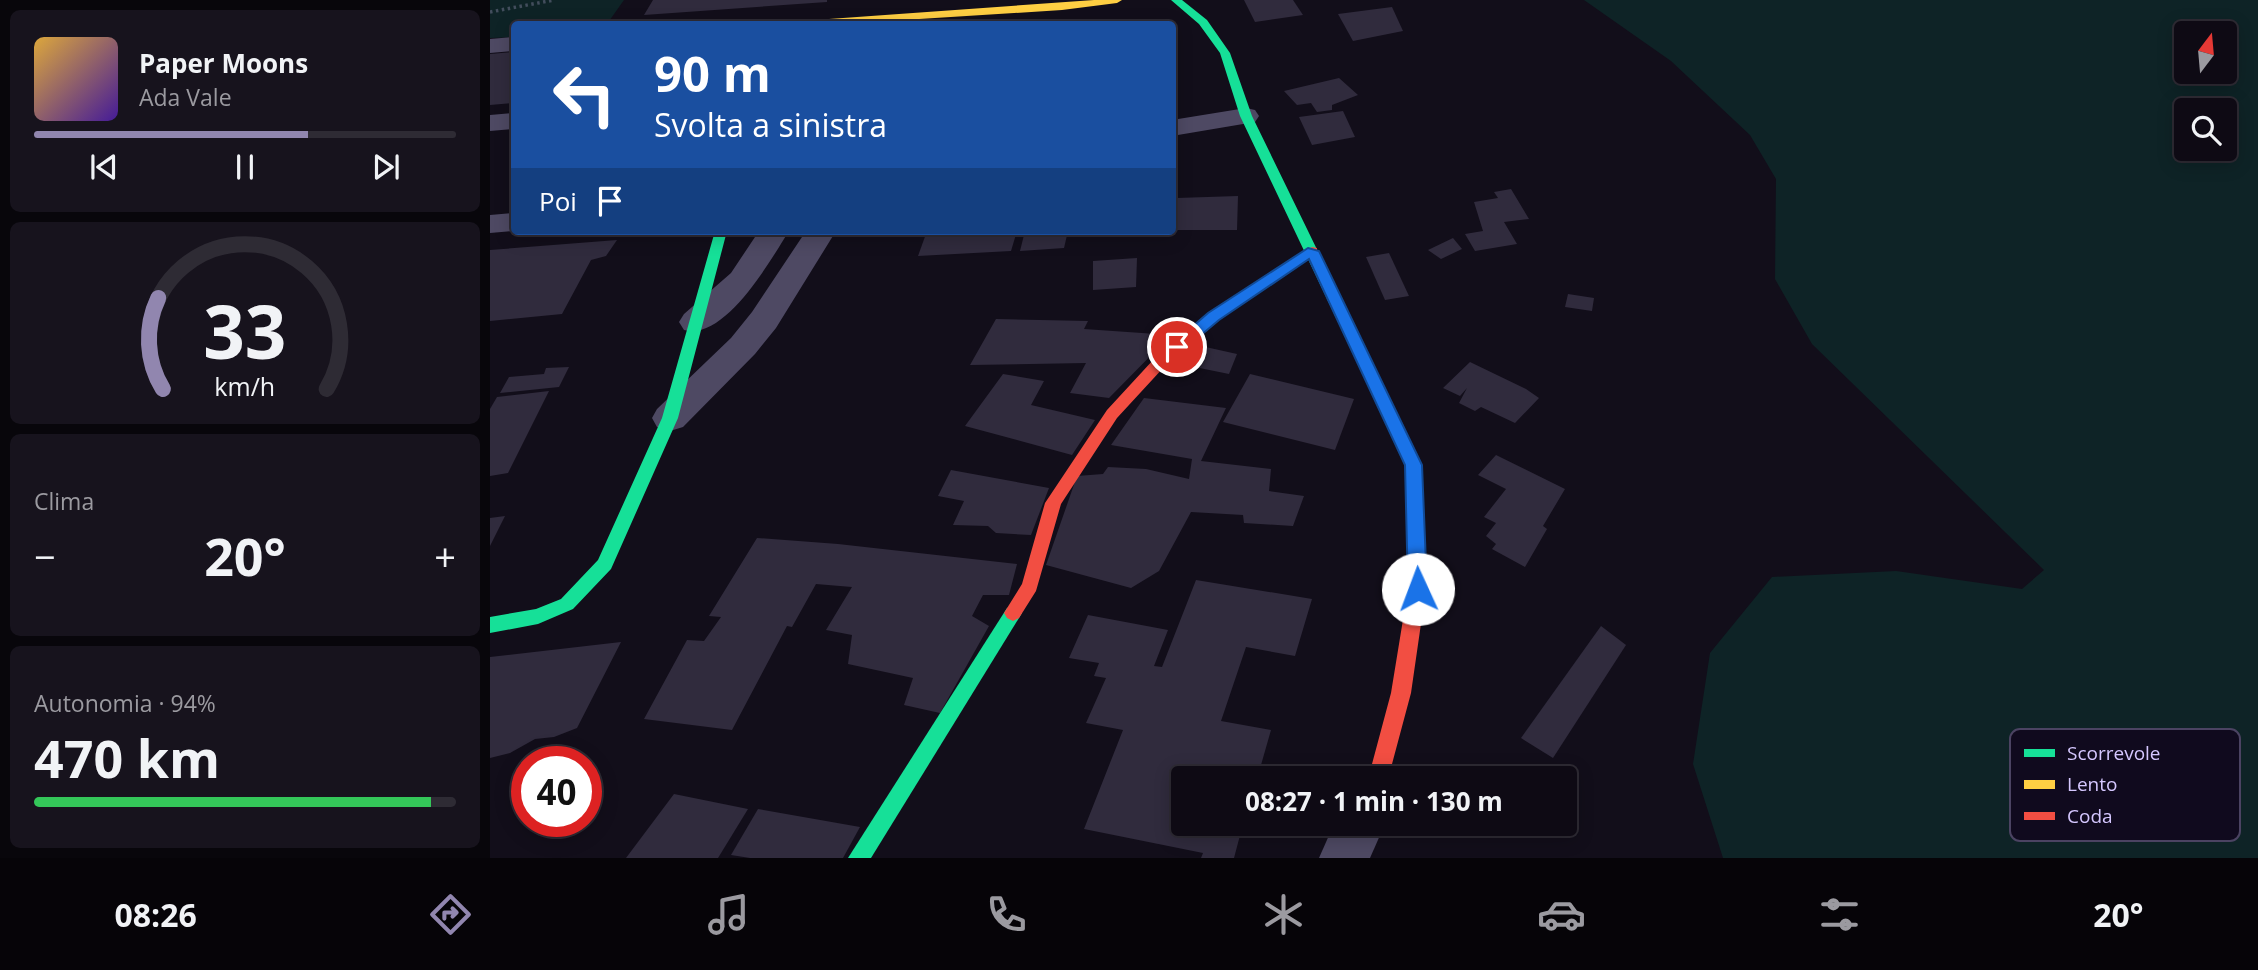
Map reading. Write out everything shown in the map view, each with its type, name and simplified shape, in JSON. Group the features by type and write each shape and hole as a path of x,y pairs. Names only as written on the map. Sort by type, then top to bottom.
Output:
{"street":[{"path":"847,21 1062,7 1117,0"},
{"path":"1176,0 1215,35 1246,116 1414,465 1418,589 1401,693 1381,766"},
{"path":"490,46 511,44"},
{"path":"1176,127 1246,116"},
{"path":"490,123 511,121"},
{"path":"490,224 511,222"},
{"path":"490,625 538,616 566,604 587,586 605,564 670,418 720,235"},
{"path":"696,322 742,281 771,235"},
{"path":"670,418 743,346 764,320 818,235"},
{"path":"859,858 1030,586 1053,503 1112,414 1158,363 1213,316 1312,251"},
{"path":"1344,858 1354,836"}],"path":[{"path":"490,12 554,0"}],"green space":[{"path":"490,0 624,0 609,21 511,21 511,37 490,38"},
{"path":"1584,0 2258,0 2258,858 1723,858 1693,764 1710,653 1772,577 1896,571 2022,589 2044,570 1812,344 1775,279 1776,179 1750,135 1671,61"}],"building":[{"path":"653,0 827,0 827,2 644,15"},
{"path":"1244,0 1293,0 1303,15 1255,22"},
{"path":"1392,7 1403,31 1353,41 1338,14"},
{"path":"1098,19 1098,21 1058,21"},
{"path":"511,52 511,103 490,105 490,54"},
{"path":"1339,78 1358,95 1332,105 1332,110 1317,112 1311,103 1297,105 1284,91"},
{"path":"1343,111 1355,137 1312,145 1299,117"},
{"path":"1511,189 1529,219 1504,222 1517,244 1475,251 1465,234 1483,231 1474,202 1498,198 1494,192"},
{"path":"1238,196 1237,230 1176,230 1177,198"},
{"path":"926,235 1016,235 1011,251 918,256"},
{"path":"1024,235 1067,235 1064,248 1020,251"},
{"path":"1453,238 1462,249 1441,259 1428,250"},
{"path":"617,240 606,256 591,260 562,314 490,321 490,250"},
{"path":"1389,253 1409,296 1385,300 1366,257"},
{"path":"1137,258 1136,287 1093,290 1093,261"},
{"path":"1568,294 1594,298 1592,311 1565,307"},
{"path":"996,319 1088,321 1084,329 1171,335 1109,398 1070,393 1086,363 970,365"},
{"path":"1201,346 1237,354 1229,374 1180,364"},
{"path":"1470,362 1539,398 1515,423 1481,407 1475,411 1459,403 1467,388 1460,396 1443,388"},
{"path":"569,367 559,387 500,393 509,377 544,374 546,368"},
{"path":"1003,374 1044,381 1031,405 1095,420 1072,455 965,426"},
{"path":"1250,374 1354,399 1335,450 1223,422"},
{"path":"549,391 508,473 490,476 490,409 497,397"},
{"path":"1144,398 1226,408 1201,461 1271,469 1269,491 1304,496 1293,526 1244,523 1243,515 1191,512 1159,571 1131,588 1046,565 1077,476 1103,474 1108,467 1146,469 1189,479 1192,459 1111,445"},
{"path":"1496,455 1565,489 1543,526 1547,529 1525,567 1492,549 1496,544 1486,536 1496,523 1484,517 1506,489 1478,475"},
{"path":"951,470 1049,488 1031,535 996,533 988,526 953,525 964,501 938,496"},
{"path":"505,516 490,546 490,518"},
{"path":"757,538 1017,564 1009,595 983,595 972,616 989,626 940,713 904,705 913,678 848,664 852,635 826,630 852,587 816,584 792,627 787,626 732,730 644,719 687,640 704,641 721,617 709,616"},
{"path":"1196,580 1312,599 1295,656 1246,647 1221,721 1271,730 1261,766 1171,766 1171,836 1240,836 1234,858 1201,858 1203,853 1084,829 1123,730 1086,723 1106,678 1094,676 1099,663 1069,658 1088,615 1168,630 1154,666 1162,667"},
{"path":"1601,626 1626,645 1553,758 1521,738"},
{"path":"621,642 577,728 554,737 535,739 522,746 511,746 511,752 490,758 490,657"},
{"path":"674,794 748,809 718,858 626,858"},
{"path":"758,809 860,827 843,858 750,858 731,855"}],"traffic: fast":[{"path":"1176,0 1203,22 1225,53 1246,116 1414,465 1415,489"},
{"path":"490,625 538,616 567,604 605,564 670,418 720,235"},
{"path":"859,858 1013,613"}],"traffic: slow":[{"path":"847,21 1062,7 1117,0"}],"traffic: jam":[{"path":"1013,613 1030,586 1053,503 1112,414 1159,363 1213,316 1312,251"},
{"path":"1381,766 1401,693 1417,589 1415,489"}],"route":[{"path":"1177,347 1213,316 1312,251 1414,465 1418,589"}]}
